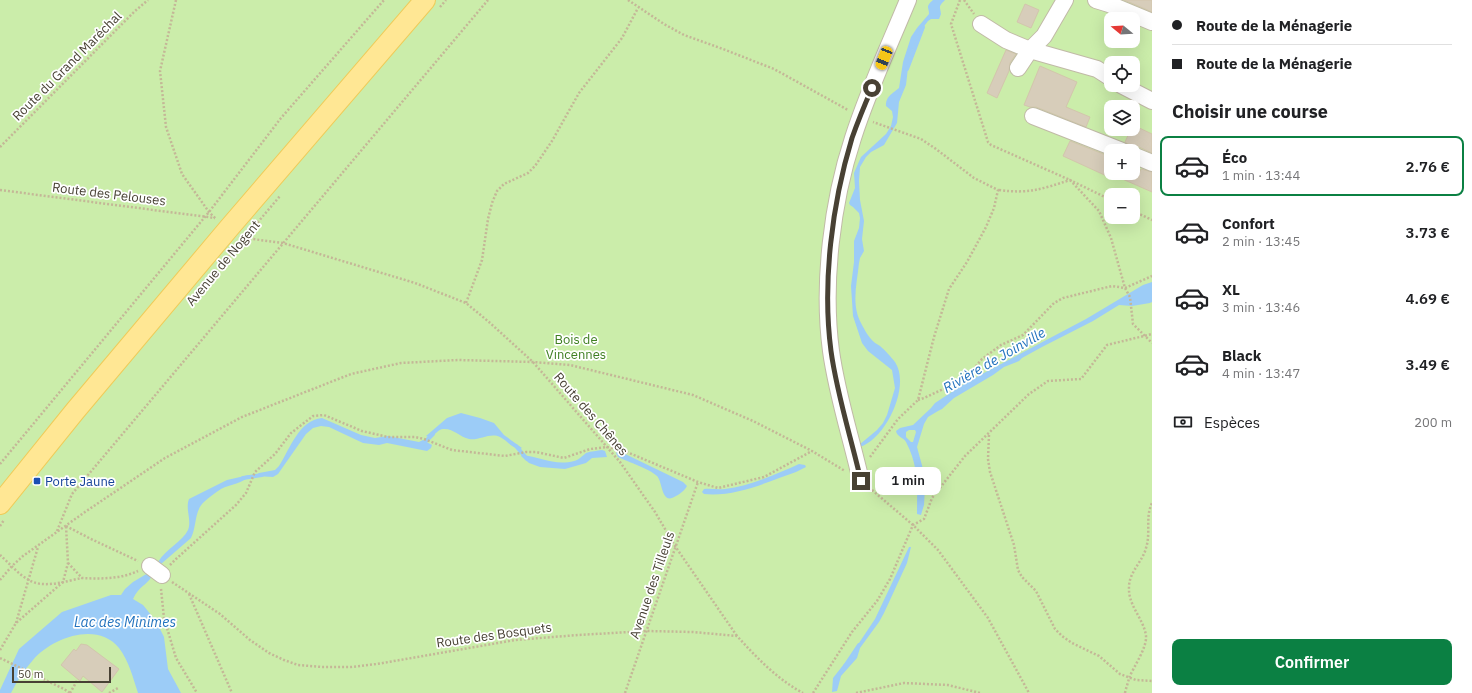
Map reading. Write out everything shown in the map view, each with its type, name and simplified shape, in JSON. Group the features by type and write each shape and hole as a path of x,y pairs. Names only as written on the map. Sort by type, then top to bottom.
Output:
{"main road":[{"name":"Avenue de Nogent","path":"4,510 75,411 230,228 431,6"}],"lane":[{"path":"861,481 844,419 831,351 828,318 830,250 834,216 852,139 908,0"},
{"path":"1018,68 1030,50 1044,36 1065,0"},
{"path":"1096,0 1152,22"},
{"path":"981,24 1006,40 1030,50 1098,69 1104,73"},
{"path":"1135,92 1152,101"},
{"path":"1033,116 1104,144"},
{"path":"1140,158 1152,163"}],"path":[{"name":"Route du Grand Maréchal","path":"0,147 135,11 148,0"},
{"path":"176,0 160,71 166,127 182,174 209,212 230,228"},
{"path":"0,464 205,217 281,118 384,0"},
{"path":"431,6 446,0"},
{"path":"57,532 72,494 488,0"},
{"path":"628,0 638,8 684,35 774,69 860,117 921,139 974,178 998,190 994,208 986,227 967,262 949,288 918,400"},
{"path":"960,0 951,24 988,142 991,145 1104,197"},
{"path":"466,303 482,260 488,219 497,191 504,184 528,173 535,166 552,141 579,93 622,38 638,8"},
{"path":"999,190 1017,192 1037,190 1070,180"},
{"path":"1070,180 1099,211 1111,238 1130,297 1133,324 1152,343"},
{"name":"Route des Pelouses","path":"0,190 205,217 230,228"},
{"name":"Avenue de Nogent","path":"188,305 230,228 280,196"},
{"path":"1140,214 1152,220"},
{"name":"Route des Chênes","path":"230,228 415,282 466,303 533,362 620,462 655,512 675,546 737,636"},
{"path":"855,457 869,458 898,419 918,400 965,379 982,358 1001,345 1023,335 1054,303 1063,298 1112,286 1126,288 1152,276"},
{"path":"813,693 844,644 877,601 902,553 913,525 924,519 932,498 965,456 989,435 1029,394 1048,381 1081,379 1107,345 1152,334"},
{"path":"0,580 12,566 38,546 165,458 242,417 351,374 401,363 458,360 533,362 570,365 693,395 753,421 812,452 861,481 913,525 938,550 988,618 1029,693"},
{"path":"0,555 29,580 42,584 82,578 120,576 157,571 176,559 236,505 246,493 255,472 275,454 291,433 313,416 324,415 362,431 388,437 424,438 430,442 452,450 505,456 526,452 536,452 564,458 590,449 607,447 622,450 698,482 718,488 764,477 812,452"},
{"path":"989,435 987,454 990,472 1014,544 1018,570 1022,578 1036,592 1055,629 1072,643 1099,656 1120,674 1129,679 1152,681"},
{"name":"Avenue des Tilleuls","path":"625,693 698,482"},
{"path":"1125,693 1129,679 1144,648 1146,637 1144,628 1130,601 1128,586 1132,574 1146,549 1149,535 1149,508 1152,503"},
{"path":"0,525 4,510"},
{"path":"16,623 63,582 68,563 66,526"},
{"name":"Route des Bosquets","path":"66,526 157,571 220,614 250,640 269,653 298,665 351,667 378,664 515,640 647,631 693,632 737,636"},
{"path":"0,650 16,623 38,546"},
{"path":"68,563 82,578"},
{"path":"157,571 161,587 164,618 176,658 196,693"},
{"path":"189,594 232,693"},
{"path":"737,636 756,657 778,677 803,693"},
{"path":"0,658 70,693 78,679"},
{"path":"856,693 904,683 948,685 980,693"},
{"path":"109,693 118,688"}],"green space":[{"name":"Bois de Vincennes","path":"0,0 1152,0 1152,693 0,693"}],"water":[{"path":"933,0 945,0 940,7 941,14 939,19 931,19 928,21 919,33 909,59 906,85 899,102 897,123 884,145 871,152 860,167 859,181 860,200 864,221 862,239 864,251 859,263 855,301 856,309 868,336 884,349 895,362 899,372 900,384 898,397 887,423 879,434 870,442 860,447 859,445 883,423 895,388 892,370 868,351 862,343 853,316 851,286 854,262 854,241 859,228 860,218 859,213 849,203 855,188 854,173 861,157 886,134 891,126 893,117 892,111 886,106 887,100 899,88 903,62 911,37 929,14 928,6"},
{"path":"1152,282 1152,302 1132,306 1119,305 1093,321 1042,347 1019,361 1004,367 954,398 942,409 928,417 924,424 917,447 923,469 925,487 924,505 921,515 917,514 916,477 913,460 906,442 898,435 896,431 900,428 913,425 935,403 967,382 1086,319 1143,285","holes":["909,430 915,430 916,432 913,442 911,442 906,437 906,432"]},
{"path":"461,413 494,423 504,435 522,448 520,449 514,447 500,437 492,435 477,439 469,439 447,429 440,430 431,438 426,436 447,418"},
{"path":"322,418 361,435 375,438 388,436 419,442 423,440 432,445 427,451 387,443 379,445 363,443 329,427 321,426 313,428 306,434 278,474 273,477 256,476 259,473 275,470 301,430 314,420"},
{"path":"602,450 605,451 607,457 592,458 586,463 565,469 540,467 529,463 521,456 529,456 554,462 567,462 577,460 586,453"},
{"path":"617,452 621,452 683,482 687,486 678,495 668,498 665,496 659,479 654,473 618,457"},
{"path":"799,464 805,465 806,467 751,488 716,494 704,494 702,492 704,489 725,489 744,485 772,476"},
{"path":"249,475 240,482 221,489 204,502 197,514 191,538 161,564 158,562 165,553 186,534 188,530 189,499 227,480"},
{"path":"909,547 911,547 907,563 884,613 860,648 857,658 841,676 837,691 832,692 833,678 844,664 854,656 857,646 875,619"},
{"name":"Lac des Minimes","path":"148,573 152,576 138,591 133,599 143,605 156,621 164,637 168,669 181,693 138,693 128,664 119,648 110,640 99,635 87,634 63,639 51,645 33,660 11,693 0,693 19,649 62,612 111,595 121,595 133,582"}],"building":[{"path":"1124,0 1152,0 1152,12"},
{"path":"1025,4 1039,10 1031,28 1017,22"},
{"path":"1006,50 1016,54 1010,63 1009,71 997,98 987,93"},
{"path":"1040,66 1077,82 1066,107 1090,117 1086,127 1036,107 1024,105"},
{"path":"1140,128 1152,134 1152,153 1140,147 1140,144 1128,144 1125,142 1128,136 1140,136"},
{"path":"1070,141 1104,154 1104,175 1063,156"},
{"path":"1141,169 1152,172 1152,192 1125,180 1140,180"},
{"path":"81,644 87,645 119,669 102,692 83,676 80,681 61,665 74,649 76,651"}],"waterway":[{"path":"907,69 923,27"},
{"path":"422,444 433,434"},
{"path":"516,446 527,459"},
{"path":"243,478 262,475"},
{"name":"Rivière de Joinville","path":"845,666 859,645"}],"place":[{"name":"Porte Jaune","path":"37,481"}],"route":[{"path":"861,481 844,419 831,351 828,318 830,250 834,216 852,139 872,88"}]}
